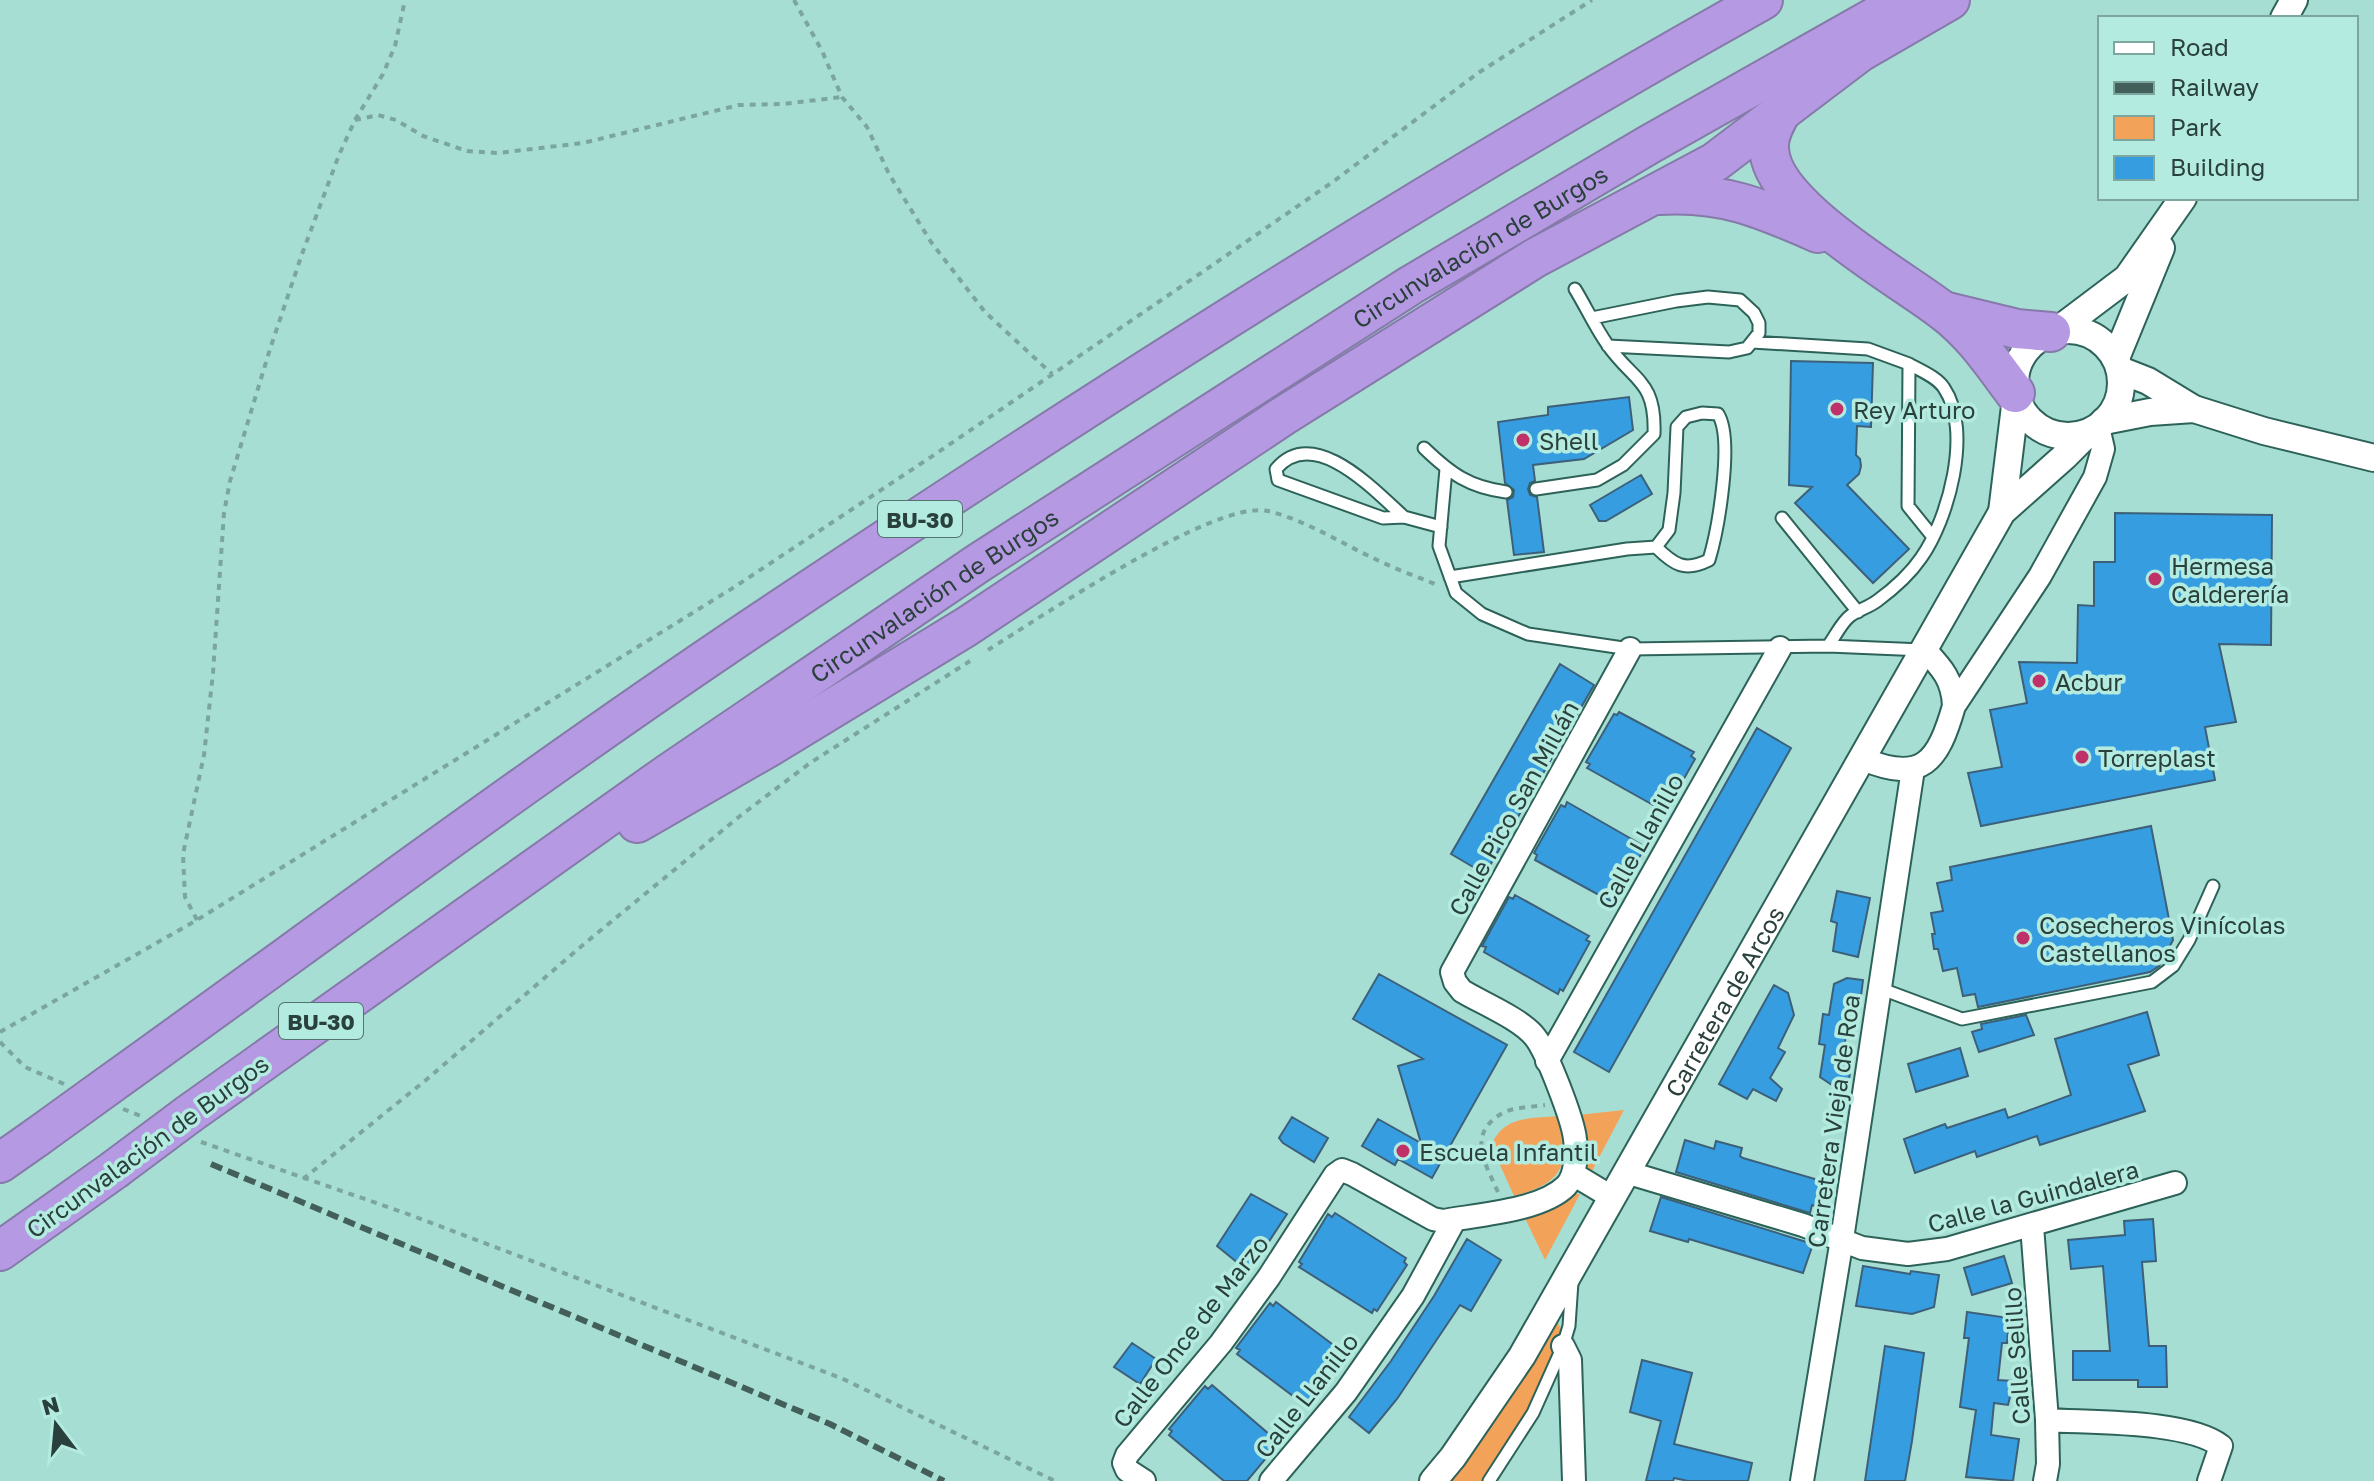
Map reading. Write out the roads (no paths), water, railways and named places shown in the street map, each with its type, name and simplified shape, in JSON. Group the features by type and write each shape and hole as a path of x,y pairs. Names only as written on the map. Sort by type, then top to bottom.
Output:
{"highway":[{"name":"BU-30","path":"0,1163 37,1137 116,1097 545,773 756,626 1164,360 1401,211 1763,0"},
{"name":"Circunvalación de Burgos","path":"0,1251 114,1170 191,1126 454,928 669,773 980,562 1411,285 1650,144 1905,0"},
{"path":"454,928 769,747 966,627 1283,416 1535,258 1715,162 1860,52 1950,0"},
{"path":"1783,109 1772,128 1768,150 1777,174 1795,199 1848,245 1945,312 1974,339 2016,395"},
{"path":"1648,196 1693,193 1720,197 1783,218 1848,245"},
{"path":"1945,312 2017,329 2054,331"}],"street":[{"path":"2002,512 2017,366 2027,348 2127,278 2178,206"},
{"path":"2002,512 2112,412 2120,395 2118,364 2178,206"},
{"path":"2054,331 2080,331 2095,337 2107,346 2118,364 2194,409 2264,431 2374,458"},
{"path":"2016,395 2031,421 2044,431 2062,436 2150,412 2194,409"},
{"path":"1863,759 1898,771 1913,769 1926,762 1937,749 1954,706 2040,576 2088,490 2103,449 2097,427"},
{"name":"Carretera de Arcos","path":"1433,1481 1522,1356 1629,1173 2002,512"},
{"name":"Calle Llanillo","path":"1547,1061 1780,648"},
{"name":"Calle Pico San Millán","path":"1547,1061 1534,1035 1462,991 1452,972 1630,649"},
{"path":"1925,650 1944,670 1953,688 1954,706"},
{"name":"Carretera Vieja de Roa","path":"1802,1481 1913,769"},
{"path":"1455,1219 1550,1197 1567,1185 1573,1174 1575,1138 1547,1061"},
{"name":"Calle Once de Marzo","path":"1144,1481 1127,1470 1124,1463 1127,1455 1221,1343 1269,1277 1335,1175 1342,1170 1433,1219 1455,1219"},
{"name":"Calle la Guindalera","path":"1629,1173 1803,1225 1862,1248 1908,1254 1947,1249 2175,1183"},
{"path":"1573,1174 1613,1198"},
{"name":"Calle Llanillo","path":"1271,1481 1346,1392 1413,1296 1455,1219"},
{"name":"Calle Selillo","path":"2032,1226 2047,1420 2048,1464 2045,1481"},
{"path":"1563,1346 1570,1360 1574,1481"},
{"path":"2047,1420 2165,1428 2213,1440 2221,1446 2209,1481"}],"lane":[{"path":"1536,489 1597,480 1623,465 1654,434 1655,410 1645,385 1608,346 1575,289"},
{"path":"1592,318 1708,297 1740,300 1754,313 1759,323 1759,333 1747,348 1729,352 1608,346"},
{"path":"1752,342 1868,349 1909,364 1937,380 1954,407 1955,470 1933,537 1921,559 1877,602 1849,617 1828,646"},
{"path":"1909,364 1908,506 1933,537"},
{"path":"1450,577 1656,547 1669,530 1677,427 1686,417 1702,413 1718,414 1724,423 1727,451 1709,560 1695,567 1671,563 1656,547"},
{"path":"1424,448 1446,469 1481,489 1506,492"},
{"path":"1404,517 1356,473 1328,458 1298,454 1284,459 1276,469 1278,480 1383,518 1404,517 1441,527"},
{"path":"1446,469 1439,546 1456,593 1482,614 1528,634 1630,649 1828,646 1925,650"},
{"path":"1782,518 1858,612"},
{"path":"1879,988 1962,1019 2152,982 2173,966 2213,886"},
{"path":"1489,1481 1533,1413 1563,1346 1569,1326 1572,1269"}],"railway":[{"path":"211,1164 830,1424 944,1481"}],"place":[{"name":"Rey Arturo","path":"1837,409"},
{"name":"Shell","path":"1523,440"},
{"name":"Hermesa Calderería","path":"2155,579"},
{"name":"Acbur","path":"2039,681"},
{"name":"Torreplast","path":"2082,757"},
{"name":"Cosecheros Vinícolas Castellanos","path":"2023,938"},
{"name":"Escuela Infantil","path":"1403,1151"}]}
